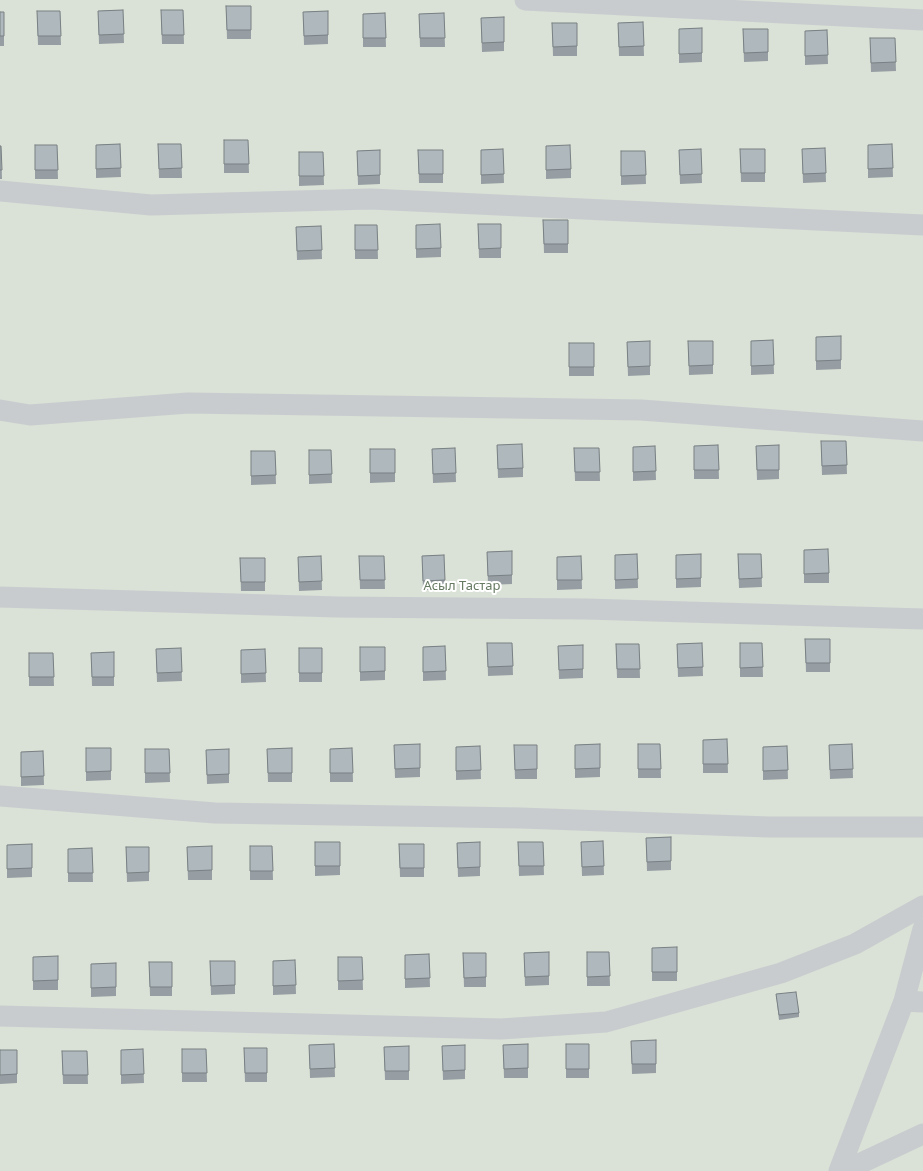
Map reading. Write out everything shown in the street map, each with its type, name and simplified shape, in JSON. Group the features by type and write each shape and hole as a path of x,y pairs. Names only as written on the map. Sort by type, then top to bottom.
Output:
{"street":[{"path":"525,0 923,20"},
{"path":"0,191 151,205 371,199 923,225"},
{"path":"0,410 30,415 188,403 641,410 923,431"},
{"path":"0,597 337,607 586,609 923,619"},
{"path":"0,796 215,813 520,818 768,827 923,828"},
{"path":"0,1016 501,1029 606,1022 781,973 855,944 923,906"},
{"path":"839,1171 913,1001 923,930"},
{"path":"844,1171 923,1134"}],"green space":[{"name":"Асыл Тастар","path":"0,0 923,0 923,1171 0,1171"}],"building":[{"path":"226,6 251,6 251,30 227,30"},
{"path":"123,10 124,34 99,35 98,11"},
{"path":"161,10 183,10 184,35 162,35"},
{"path":"37,11 60,11 61,36 38,36"},
{"path":"328,11 328,35 304,36 303,12"},
{"path":"0,12 4,12 4,36 0,36"},
{"path":"385,13 386,38 363,38 363,14"},
{"path":"444,13 445,38 420,38 419,14"},
{"path":"504,17 504,42 482,43 481,18"},
{"path":"643,22 644,46 619,47 618,23"},
{"path":"552,23 577,23 577,46 553,47"},
{"path":"702,28 702,53 679,54 679,29"},
{"path":"743,29 768,29 768,52 744,53"},
{"path":"827,30 828,55 805,56 805,31"},
{"path":"870,38 895,38 896,62 871,63"},
{"path":"224,140 248,140 249,164 224,164"},
{"path":"120,144 121,168 96,169 96,145"},
{"path":"158,144 181,144 182,168 159,169"},
{"path":"892,144 893,168 868,169 868,145"},
{"path":"35,145 57,145 58,170 35,170"},
{"path":"570,145 571,169 546,170 546,146"},
{"path":"1,146 2,170 0,170"},
{"path":"825,148 826,173 803,174 802,149"},
{"path":"503,149 504,174 481,175 481,150"},
{"path":"701,149 702,174 680,175 679,150"},
{"path":"740,149 765,149 765,173 741,173"},
{"path":"380,150 380,175 358,176 357,151"},
{"path":"418,150 443,150 443,174 419,174"},
{"path":"621,151 645,151 646,175 621,176"},
{"path":"299,152 323,152 324,176 299,176"},
{"path":"543,220 568,220 568,244 544,244"},
{"path":"440,224 441,248 416,249 416,225"},
{"path":"478,224 501,224 501,248 479,249"},
{"path":"355,225 377,225 378,250 355,250"},
{"path":"321,226 322,250 297,251 296,227"},
{"path":"841,336 841,360 816,361 816,337"},
{"path":"773,340 774,365 751,366 751,341"},
{"path":"650,341 650,366 628,367 627,342"},
{"path":"688,341 713,341 713,365 689,366"},
{"path":"569,343 594,343 594,367 569,367"},
{"path":"821,441 846,441 847,465 822,466"},
{"path":"522,444 523,468 498,469 497,445"},
{"path":"718,445 719,470 694,470 694,446"},
{"path":"779,445 779,470 757,470 756,446"},
{"path":"655,446 656,471 633,472 633,447"},
{"path":"455,448 456,473 433,474 432,449"},
{"path":"574,448 599,448 600,472 575,472"},
{"path":"370,449 395,449 395,473 370,473"},
{"path":"309,450 331,450 332,474 309,475"},
{"path":"251,451 275,451 276,475 251,476"},
{"path":"828,549 829,573 804,574 804,550"},
{"path":"512,551 512,575 488,576 487,552"},
{"path":"637,554 638,579 615,580 615,555"},
{"path":"701,554 701,578 676,579 676,555"},
{"path":"738,554 761,554 762,578 739,579"},
{"path":"444,555 445,580 423,581 422,556"},
{"path":"321,556 322,581 299,582 298,557"},
{"path":"359,556 384,556 385,580 360,580"},
{"path":"581,556 582,580 557,580 557,557"},
{"path":"240,558 265,558 265,582 241,582"},
{"path":"805,639 830,639 830,663 806,663"},
{"path":"487,643 512,643 513,666 488,667"},
{"path":"702,643 703,667 678,668 677,644"},
{"path":"740,643 762,643 763,667 740,668"},
{"path":"616,644 639,644 640,669 617,669"},
{"path":"583,645 583,669 559,670 558,646"},
{"path":"445,646 446,671 423,672 423,647"},
{"path":"360,647 385,647 385,671 360,672"},
{"path":"181,648 182,672 157,673 156,649"},
{"path":"299,648 322,648 322,673 299,673"},
{"path":"265,649 266,673 241,674 241,650"},
{"path":"114,652 114,677 92,677 91,653"},
{"path":"29,653 53,653 54,677 29,677"},
{"path":"727,739 728,764 703,764 703,740"},
{"path":"420,744 420,768 395,769 394,745"},
{"path":"600,744 600,768 575,769 575,745"},
{"path":"638,744 660,744 661,769 638,769"},
{"path":"852,744 853,769 830,770 829,745"},
{"path":"514,745 537,745 537,769 515,770"},
{"path":"480,746 481,770 456,771 456,747"},
{"path":"787,746 788,770 763,771 763,747"},
{"path":"86,748 111,748 111,771 86,772"},
{"path":"292,748 292,773 268,773 267,749"},
{"path":"352,748 353,773 330,773 330,749"},
{"path":"145,749 169,749 170,773 145,773"},
{"path":"229,749 229,774 207,775 206,750"},
{"path":"43,751 44,776 21,777 21,752"},
{"path":"671,837 671,861 647,862 646,838"},
{"path":"603,841 604,866 582,867 581,842"},
{"path":"315,842 340,842 340,866 315,866"},
{"path":"480,842 480,867 458,868 457,843"},
{"path":"518,842 543,842 544,866 519,866"},
{"path":"32,844 32,868 7,869 7,845"},
{"path":"399,844 424,844 424,868 400,868"},
{"path":"212,846 212,870 188,871 187,847"},
{"path":"250,846 272,846 273,871 250,871"},
{"path":"126,847 149,847 149,872 127,873"},
{"path":"92,848 93,873 68,873 68,849"},
{"path":"677,947 677,972 652,972 652,948"},
{"path":"549,952 549,976 525,977 524,953"},
{"path":"587,952 609,952 610,976 587,977"},
{"path":"463,953 486,953 486,977 464,978"},
{"path":"429,954 430,978 405,979 405,955"},
{"path":"58,956 58,980 33,981 33,957"},
{"path":"338,957 362,957 363,980 338,981"},
{"path":"295,960 296,985 273,986 273,961"},
{"path":"210,961 235,961 235,985 211,986"},
{"path":"149,962 172,962 172,987 150,987"},
{"path":"116,963 116,987 91,988 91,964"},
{"path":"796,992 799,1013 779,1015 776,994"},
{"path":"656,1040 656,1064 632,1064 631,1041"},
{"path":"334,1044 335,1068 310,1069 309,1045"},
{"path":"528,1044 528,1068 504,1069 503,1045"},
{"path":"566,1044 589,1044 589,1069 566,1069"},
{"path":"465,1045 465,1070 443,1071 442,1046"},
{"path":"409,1046 409,1071 385,1071 384,1047"},
{"path":"244,1048 267,1048 267,1073 245,1073"},
{"path":"143,1049 144,1074 121,1075 121,1050"},
{"path":"182,1049 206,1049 207,1073 182,1073"},
{"path":"0,1050 17,1050 17,1074 0,1075"},
{"path":"62,1051 87,1051 88,1075 63,1075"}]}
